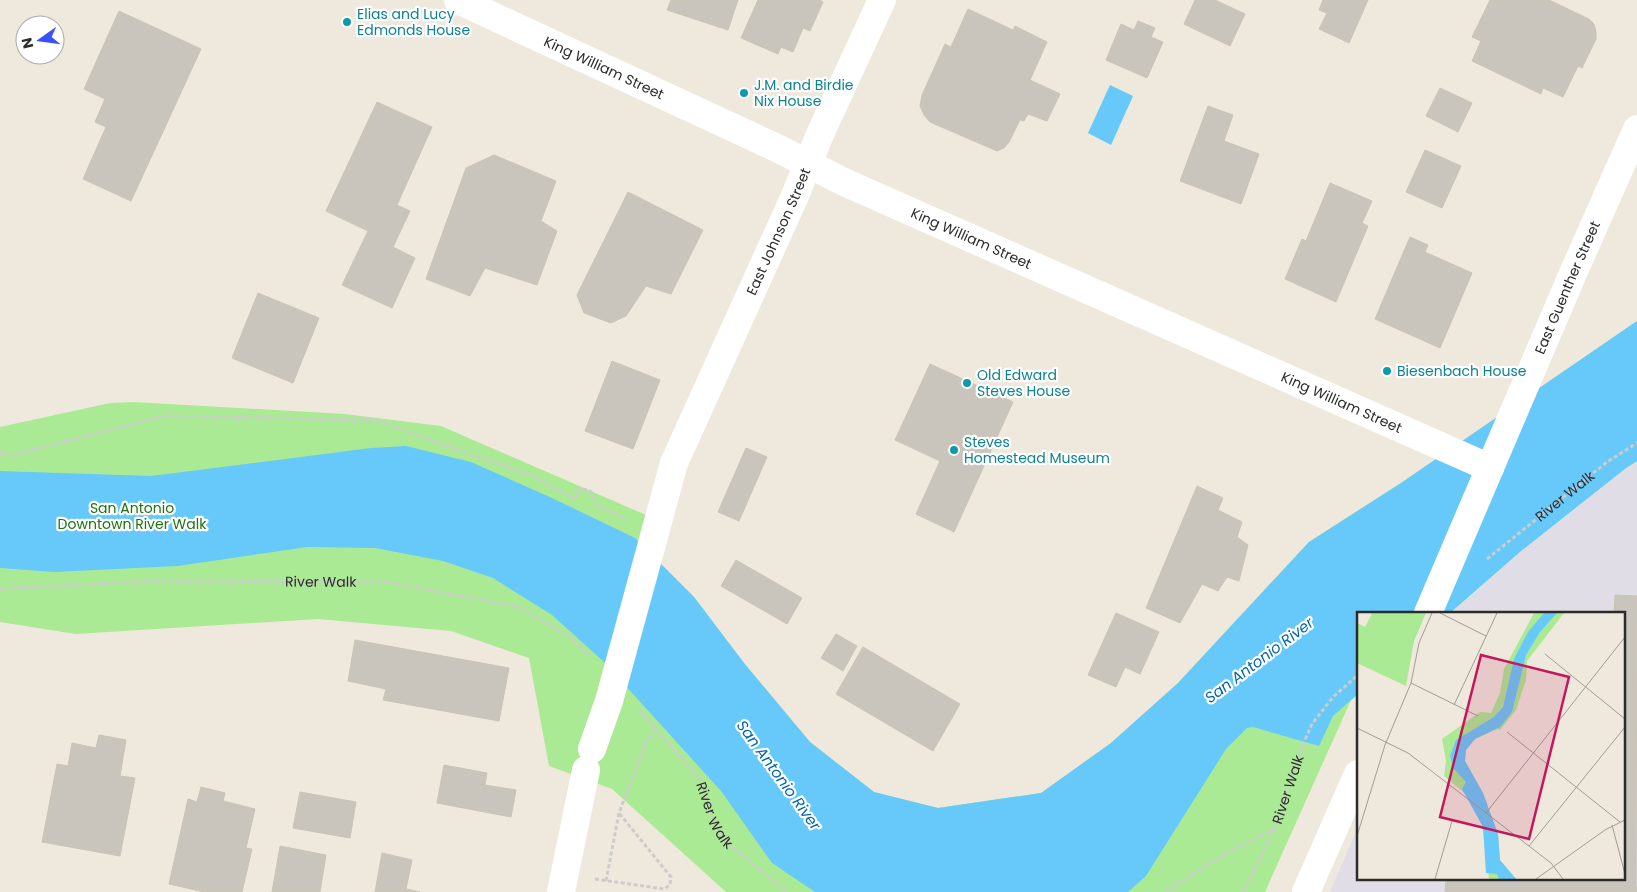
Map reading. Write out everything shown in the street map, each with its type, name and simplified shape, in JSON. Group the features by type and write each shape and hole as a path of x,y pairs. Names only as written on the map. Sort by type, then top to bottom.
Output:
{"street":[{"name":"King William Street","path":"458,0 844,182 1490,468"},
{"name":"East Johnson Street","path":"563,882 589,759 609,700 657,519 674,463 821,132 882,0"},
{"name":"East Guenther Street","path":"1428,612 1637,129"},
{"path":"1306,892 1357,776"}],"path":[{"path":"0,453 13,455 164,416 375,420 532,476 575,500 580,488 590,491 598,507 630,522"},
{"name":"River Walk","path":"1483,563 1607,462 1637,443"},
{"name":"River Walk","path":"0,589 150,581 387,582 519,607 571,638 592,658"},
{"name":"River Walk","path":"1165,892 1216,858 1275,828 1303,744 1312,724 1333,697 1357,676"},
{"name":"River Walk","path":"637,707 700,780 715,824 726,842 788,892"},
{"path":"606,881 619,813 646,740 655,728"},
{"path":"563,882 606,881 664,889 670,885 670,877 619,813"},
{"path":"1243,892 1275,828"}],"shaded area":[{"path":"1637,461 1637,892 1330,892 1357,829 1357,880 1624,880 1624,612 1452,612 1521,551"}],"green space":[{"name":"San Antonio Downtown River Walk","path":"1637,321 1637,461 1521,551 1451,612 1357,612 1357,695 1351,700 1265,892 726,892 612,789 549,766 529,658 451,631 318,619 76,634 0,622 0,427 110,403 134,402 345,414 441,426 669,525 660,563 694,597 744,663 810,742 874,792 938,808 1041,793 1111,743 1178,683 1309,542 1401,483"}],"water":[{"path":"1110,85 1133,96 1111,145 1088,133"},
{"name":"San Antonio Downtown River Walk","path":"1637,321 1637,461 1521,551 1451,612 1357,612 1357,695 1333,716 1319,746 1253,727 1247,728 1226,749 1146,876 1128,892 815,892 772,863 721,791 604,662 552,615 493,578 443,561 375,548 307,547 178,566 54,572 0,568 0,471 151,476 371,448 406,446 471,462 635,538 694,597 744,663 810,742 874,792 938,808 1041,793 1111,743 1178,683 1309,542 1401,483"}],"building":[{"path":"671,0 738,0 728,30 667,10"},
{"path":"758,0 819,0 823,2 810,31 803,28 793,52 781,47 778,54 741,38"},
{"path":"1195,0 1215,0 1245,14 1230,46 1184,24"},
{"path":"1323,0 1368,0 1349,43 1319,29 1327,13 1319,10"},
{"path":"1490,0 1549,0 1589,19 1594,24 1596,39 1582,68 1578,66 1563,97 1543,88 1541,94 1472,61 1481,41 1472,37"},
{"path":"968,9 1013,30 1015,26 1047,42 1030,80 1060,94 1047,121 1028,114 1024,121 1020,120 1004,148 997,151 930,122 920,106 922,95 945,44 951,47"},
{"path":"119,11 201,49 131,201 83,179 106,127 95,122 105,99 84,89"},
{"path":"1138,21 1155,28 1151,37 1163,42 1147,78 1106,60 1121,24 1134,30"},
{"path":"1440,88 1472,103 1458,132 1426,116"},
{"path":"377,102 432,127 397,205 410,211 393,247 415,258 392,308 342,285 368,231 326,211"},
{"path":"1208,106 1233,115 1224,141 1259,154 1241,204 1180,181"},
{"path":"1425,150 1461,166 1442,208 1406,192"},
{"path":"494,155 556,181 541,221 557,231 537,285 485,268 470,296 426,279 466,168"},
{"path":"1330,183 1372,201 1362,223 1368,226 1336,302 1285,279 1302,239 1306,241"},
{"path":"628,192 703,230 671,294 646,286 626,316 611,323 584,313 577,295"},
{"path":"1410,237 1428,245 1425,252 1472,273 1440,348 1375,319"},
{"path":"258,293 319,318 293,383 232,358"},
{"path":"612,361 660,380 633,449 585,431"},
{"name":"Steves Homestead Museum","path":"930,364 1013,402 954,532 916,514 940,461 895,440"},
{"path":"746,448 767,457 739,521 718,512"},
{"path":"1197,486 1223,498 1218,510 1242,522 1237,537 1248,545 1239,581 1227,577 1218,591 1202,584 1180,623 1146,608"},
{"path":"736,560 802,598 787,624 721,586"},
{"path":"1615,595 1637,596 1637,892 1445,892 1446,880 1624,880 1624,612 1614,612"},
{"path":"1116,613 1159,632 1140,674 1125,667 1116,687 1088,675"},
{"path":"836,634 857,646 843,671 821,658"},
{"path":"355,640 509,668 499,721 383,700 386,689 348,681"},
{"path":"863,647 960,704 933,751 836,694"},
{"path":"99,735 126,740 120,776 135,778 120,856 42,842 57,764 68,766 72,743 96,748"},
{"path":"444,765 487,773 485,785 516,790 511,817 437,803"},
{"path":"201,787 225,793 223,801 255,809 246,848 252,849 242,892 204,892 169,884 188,799 197,802"},
{"path":"300,792 356,802 350,838 293,828"},
{"path":"280,846 326,855 320,892 272,892"},
{"path":"382,853 412,860 406,889 420,892 375,892"}],"place":[{"name":"Elias and Lucy Edmonds House","path":"347,22"},
{"name":"J.M. and Birdie Nix House","path":"744,93"},
{"name":"Biesenbach House","path":"1387,371"},
{"name":"Old Edward Steves House","path":"967,383"},
{"name":"Steves Homestead Museum","path":"954,450"}],"water label":[{"name":"San Antonio River","path":"1259,660"},
{"name":"San Antonio River","path":"779,775"}]}
